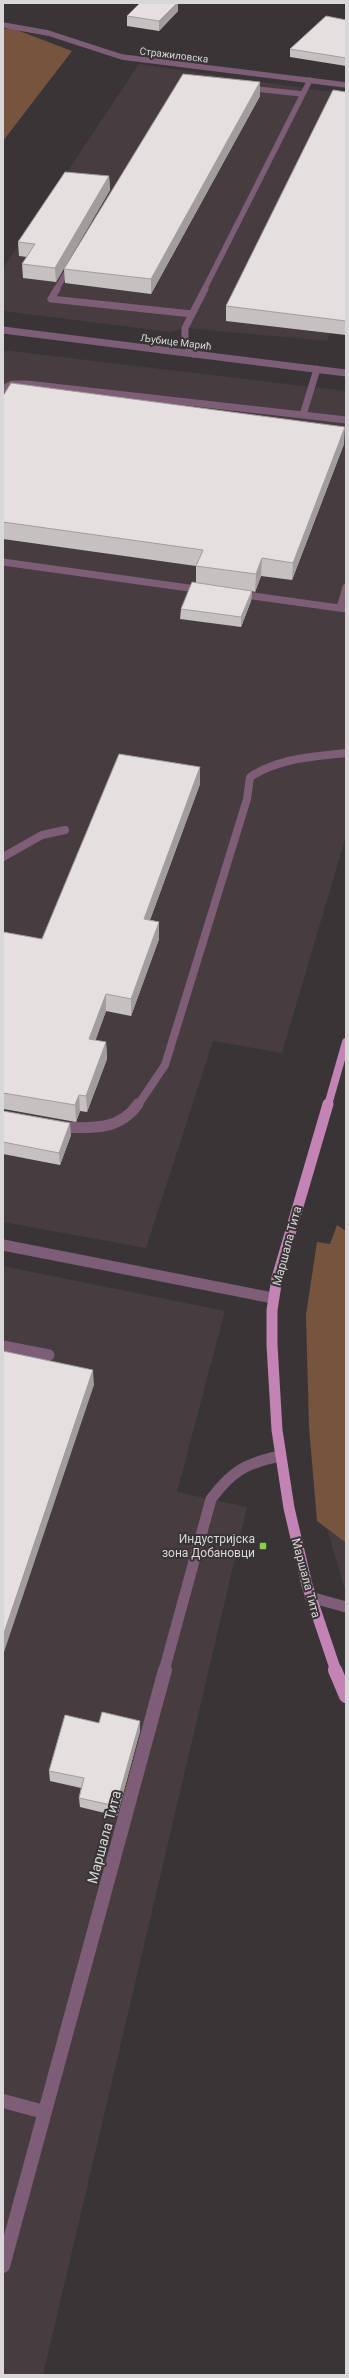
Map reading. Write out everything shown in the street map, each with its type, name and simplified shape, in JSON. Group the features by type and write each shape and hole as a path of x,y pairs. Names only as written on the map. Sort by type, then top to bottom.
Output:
{"main road":[{"name":"Маршала Тита","path":"346,1042 273,1298 273,1375 280,1456 294,1532 310,1597 331,1661 346,1696"}],"street":[{"name":"Стражиловска","path":"3,25 46,32 91,49 127,58 346,85"},
{"path":"193,354 185,341 185,328 310,80"},
{"path":"241,88 303,94"},
{"path":"75,258 51,299 192,314"},
{"name":"Љубице Марић","path":"3,330 346,373"},
{"path":"303,415 317,370"},
{"path":"3,389 12,384 27,384 346,420"},
{"path":"3,562 214,591"},
{"path":"230,593 343,608 346,587"},
{"path":"48,1125 63,1128 104,1128 133,1112 165,1065 247,799 250,777 264,766 286,760 346,753"},
{"path":"3,857 42,835 65,830"},
{"path":"3,1245 273,1298"},
{"path":"3,1346 49,1355"},
{"name":"Маршала Тита","path":"3,2266 212,1499 228,1477 251,1462 280,1456"},
{"path":"310,1597 346,1607"},
{"path":"3,2101 44,2112"}],"shaded area":[{"path":"3,29 14,29 72,51 3,141"},
{"path":"139,64 346,94 346,297 327,341 185,328 171,332 3,311 3,268"},
{"path":"3,350 346,391 346,836 282,1053 213,1041 146,1248 3,1222"},
{"path":"337,1225 346,1231 346,1543 317,1521 309,1427 306,1315 317,1242 330,1244"},
{"path":"3,1266 225,1311 177,1492 247,1507 43,2375 3,2375"},
{"path":"327,1529 346,1543 346,1593"}],"building":[{"path":"140,3 177,3 159,21 127,16"},
{"path":"326,16 346,20 346,58 290,49"},
{"path":"183,74 260,82 151,279 64,269"},
{"path":"333,90 346,92 346,321 226,306"},
{"path":"65,172 109,176 55,268 22,264 35,244 18,242"},
{"path":"11,383 345,427 293,563 262,558 256,574 196,566 203,550 3,522 3,396"},
{"path":"192,582 252,591 241,617 181,609"},
{"path":"119,754 200,767 144,919 159,922 131,999 106,994 89,1039 106,1042 86,1096 79,1095 75,1105 3,1093 3,932 42,939"},
{"path":"3,1111 70,1123 59,1153 3,1142"},
{"path":"3,1351 93,1370 3,1636"},
{"path":"102,1712 140,1721 116,1806 79,1798 84,1778 49,1771 65,1715 99,1723"}],"place":[{"name":"Индустријска зона Добановци","path":"263,1546"}]}
